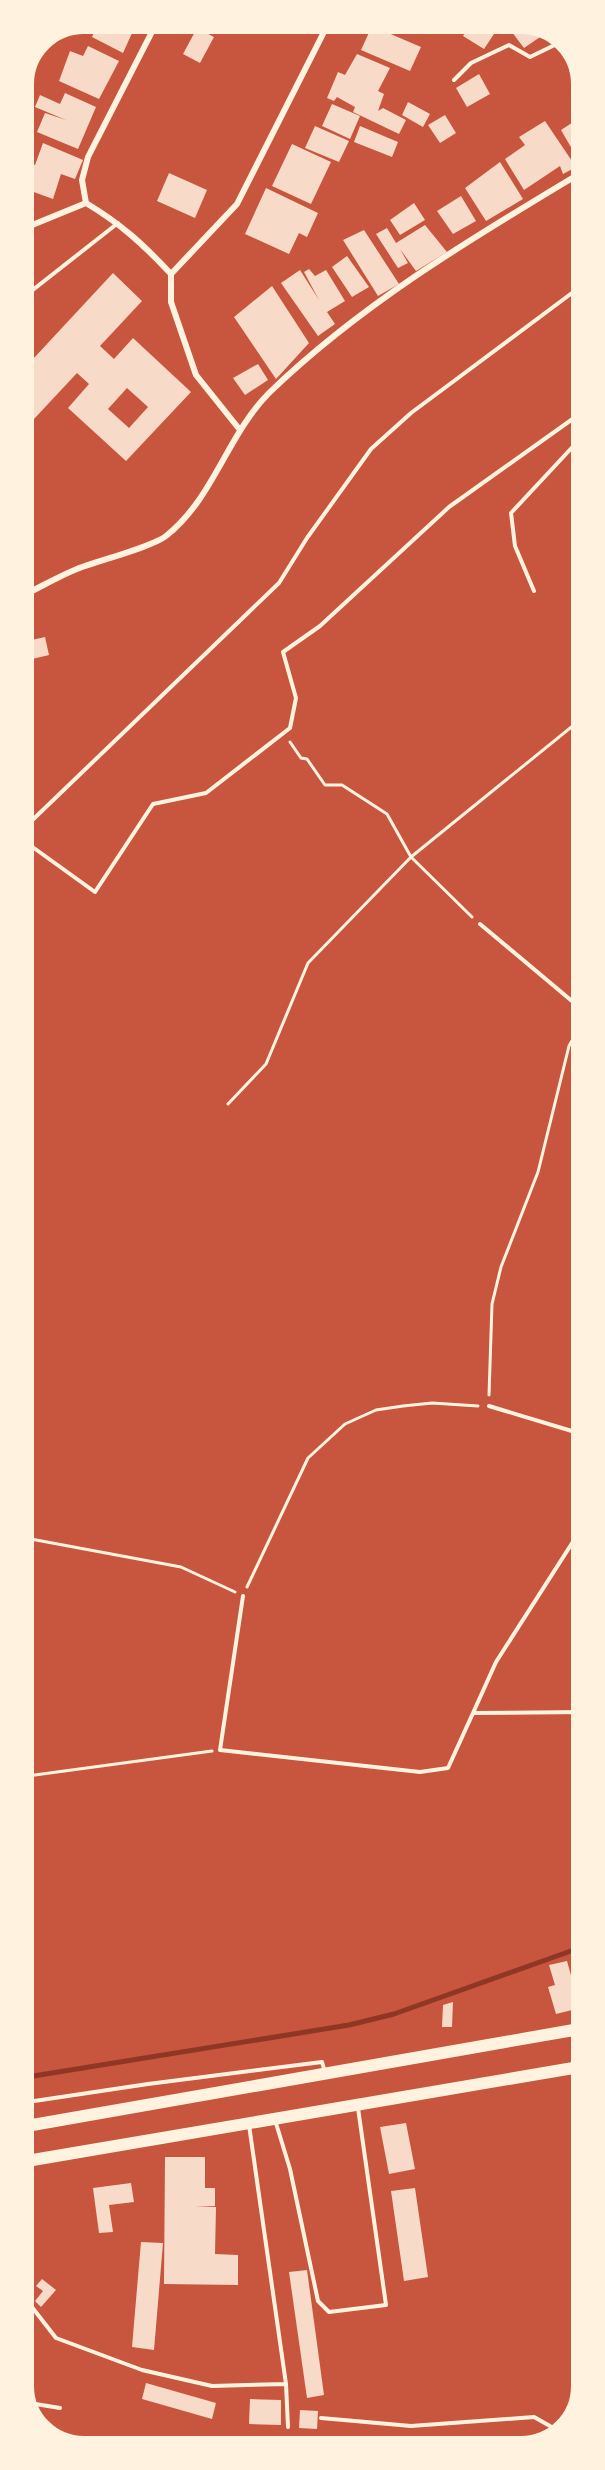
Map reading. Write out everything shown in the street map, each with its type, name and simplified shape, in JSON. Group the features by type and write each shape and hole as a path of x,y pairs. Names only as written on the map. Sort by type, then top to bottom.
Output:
{"main road":[{"path":"30,2125 575,2030"},
{"path":"30,2160 357,2102 575,2068"}],"street":[{"path":"153,30 88,157 82,180 86,203 119,223 141,241 171,274 171,302 196,375 240,430"},
{"path":"171,274 237,204 325,30"},
{"path":"30,592 75,570 165,537 208,491 240,430 267,395 334,333 435,262 575,176"},
{"path":"30,226 86,203"}],"lane":[{"path":"454,80 471,63 509,45 530,57 556,44"},
{"path":"30,292 119,223"},
{"path":"30,822 279,583 307,538 371,449 411,413 575,291"},
{"path":"30,845 95,892 153,804 206,793 290,728 296,698 283,652 320,626 449,507 574,418 575,422"},
{"path":"534,591 515,546 511,513 575,444"},
{"path":"480,924 575,1004"},
{"path":"489,1406 575,1432"},
{"path":"243,1596 220,1750 420,1772 448,1768 496,1662 575,1539"},
{"path":"473,1713 575,1712"},
{"path":"30,2102 322,2062 325,2073"},
{"path":"274,2117 290,2169 318,2301 329,2312 386,2305 357,2102"},
{"path":"249,2121 286,2384 288,2427"},
{"path":"30,2305 56,2338 141,2370 212,2386 286,2384"},
{"path":"33,2404 60,2408"},
{"path":"321,2418 411,2426 534,2417 552,2429"}],"path":[{"path":"228,1104 266,1064 308,963 411,857 575,724"},
{"path":"282,734 296,748 301,758 307,759 325,785 342,785 387,814 411,857 480,924"},
{"path":"30,1539 181,1567 243,1596 308,1458 345,1425 376,1410 403,1406 432,1403 489,1406 492,1304 501,1267 538,1172 569,1046 575,1035"},
{"path":"30,1776 220,1750"}],"building":[{"path":"95,30 133,31 123,53 92,37"},
{"path":"196,30 214,37 200,63 183,54"},
{"path":"370,30 381,30 421,47 410,71 361,50"},
{"path":"467,30 497,30 484,49 463,36"},
{"path":"510,30 531,31 543,35 524,48"},
{"path":"88,46 119,61 99,99 59,81 70,51 83,56"},
{"path":"357,54 390,68 378,91 384,94 378,111 383,108 406,120 399,134 353,112 355,107 337,97 334,101 327,98 338,72 345,75"},
{"path":"479,74 490,94 467,107 456,88"},
{"path":"65,93 96,107 78,149 37,132 45,113 66,120 35,107 40,95 60,104"},
{"path":"408,102 430,114 423,127 402,115"},
{"path":"332,104 360,116 350,139 322,126"},
{"path":"445,115 456,133 440,143 428,125"},
{"path":"545,121 575,168 563,174 560,166 524,190 505,159 525,145 519,137"},
{"path":"575,121 575,154 561,130"},
{"path":"315,126 349,141 339,162 305,148"},
{"path":"360,126 398,142 392,157 354,142"},
{"path":"43,143 83,160 75,179 61,174 53,199 30,191 30,163 35,165"},
{"path":"292,144 331,162 311,204 272,186"},
{"path":"500,162 523,199 486,221 465,188"},
{"path":"169,173 207,190 195,218 157,201"},
{"path":"266,188 318,213 307,237 299,233 289,254 245,234"},
{"path":"461,196 476,221 453,234 437,211"},
{"path":"414,203 425,220 400,235 390,220"},
{"path":"425,225 447,252 416,271 400,249 408,263 398,268 376,234 387,228 396,243"},
{"path":"364,230 399,284 378,296 343,240"},
{"path":"347,256 369,287 352,297 332,267"},
{"path":"309,269 315,276 326,270 345,301 327,312 335,324 318,336 281,283 300,270 319,300 304,272"},
{"path":"113,273 142,301 100,346 114,359 133,338 191,392 126,461 68,408 89,384 77,373 30,423 30,362","holes":["127,388 148,407 129,428 108,409"]},
{"path":"272,286 309,343 276,379 234,317"},
{"path":"258,364 268,380 245,395 233,378"},
{"path":"45,637 49,655 30,660 30,640"},
{"path":"567,1961 575,1990 575,2009 556,2014 548,1987 555,1985 549,1965"},
{"path":"453,2002 452,2027 442,2027 443,2005"},
{"path":"406,2123 415,2169 389,2174 380,2127"},
{"path":"165,2157 205,2157 205,2188 215,2188 215,2206 195,2206 216,2207 215,2254 238,2255 238,2285 164,2284"},
{"path":"131,2183 134,2202 109,2205 113,2232 99,2233 93,2188"},
{"path":"415,2188 428,2277 404,2281 391,2191"},
{"path":"141,2242 163,2243 154,2350 132,2347"},
{"path":"307,2270 324,2395 307,2398 289,2272"},
{"path":"42,2279 56,2290 41,2307 35,2301 43,2291 36,2286"},
{"path":"146,2383 216,2403 212,2419 142,2399"},
{"path":"250,2399 281,2400 281,2425 249,2424"},
{"path":"300,2410 318,2411 317,2429 299,2428"}],"waterway":[{"path":"30,2077 349,2025 394,2014 575,1950"}]}
